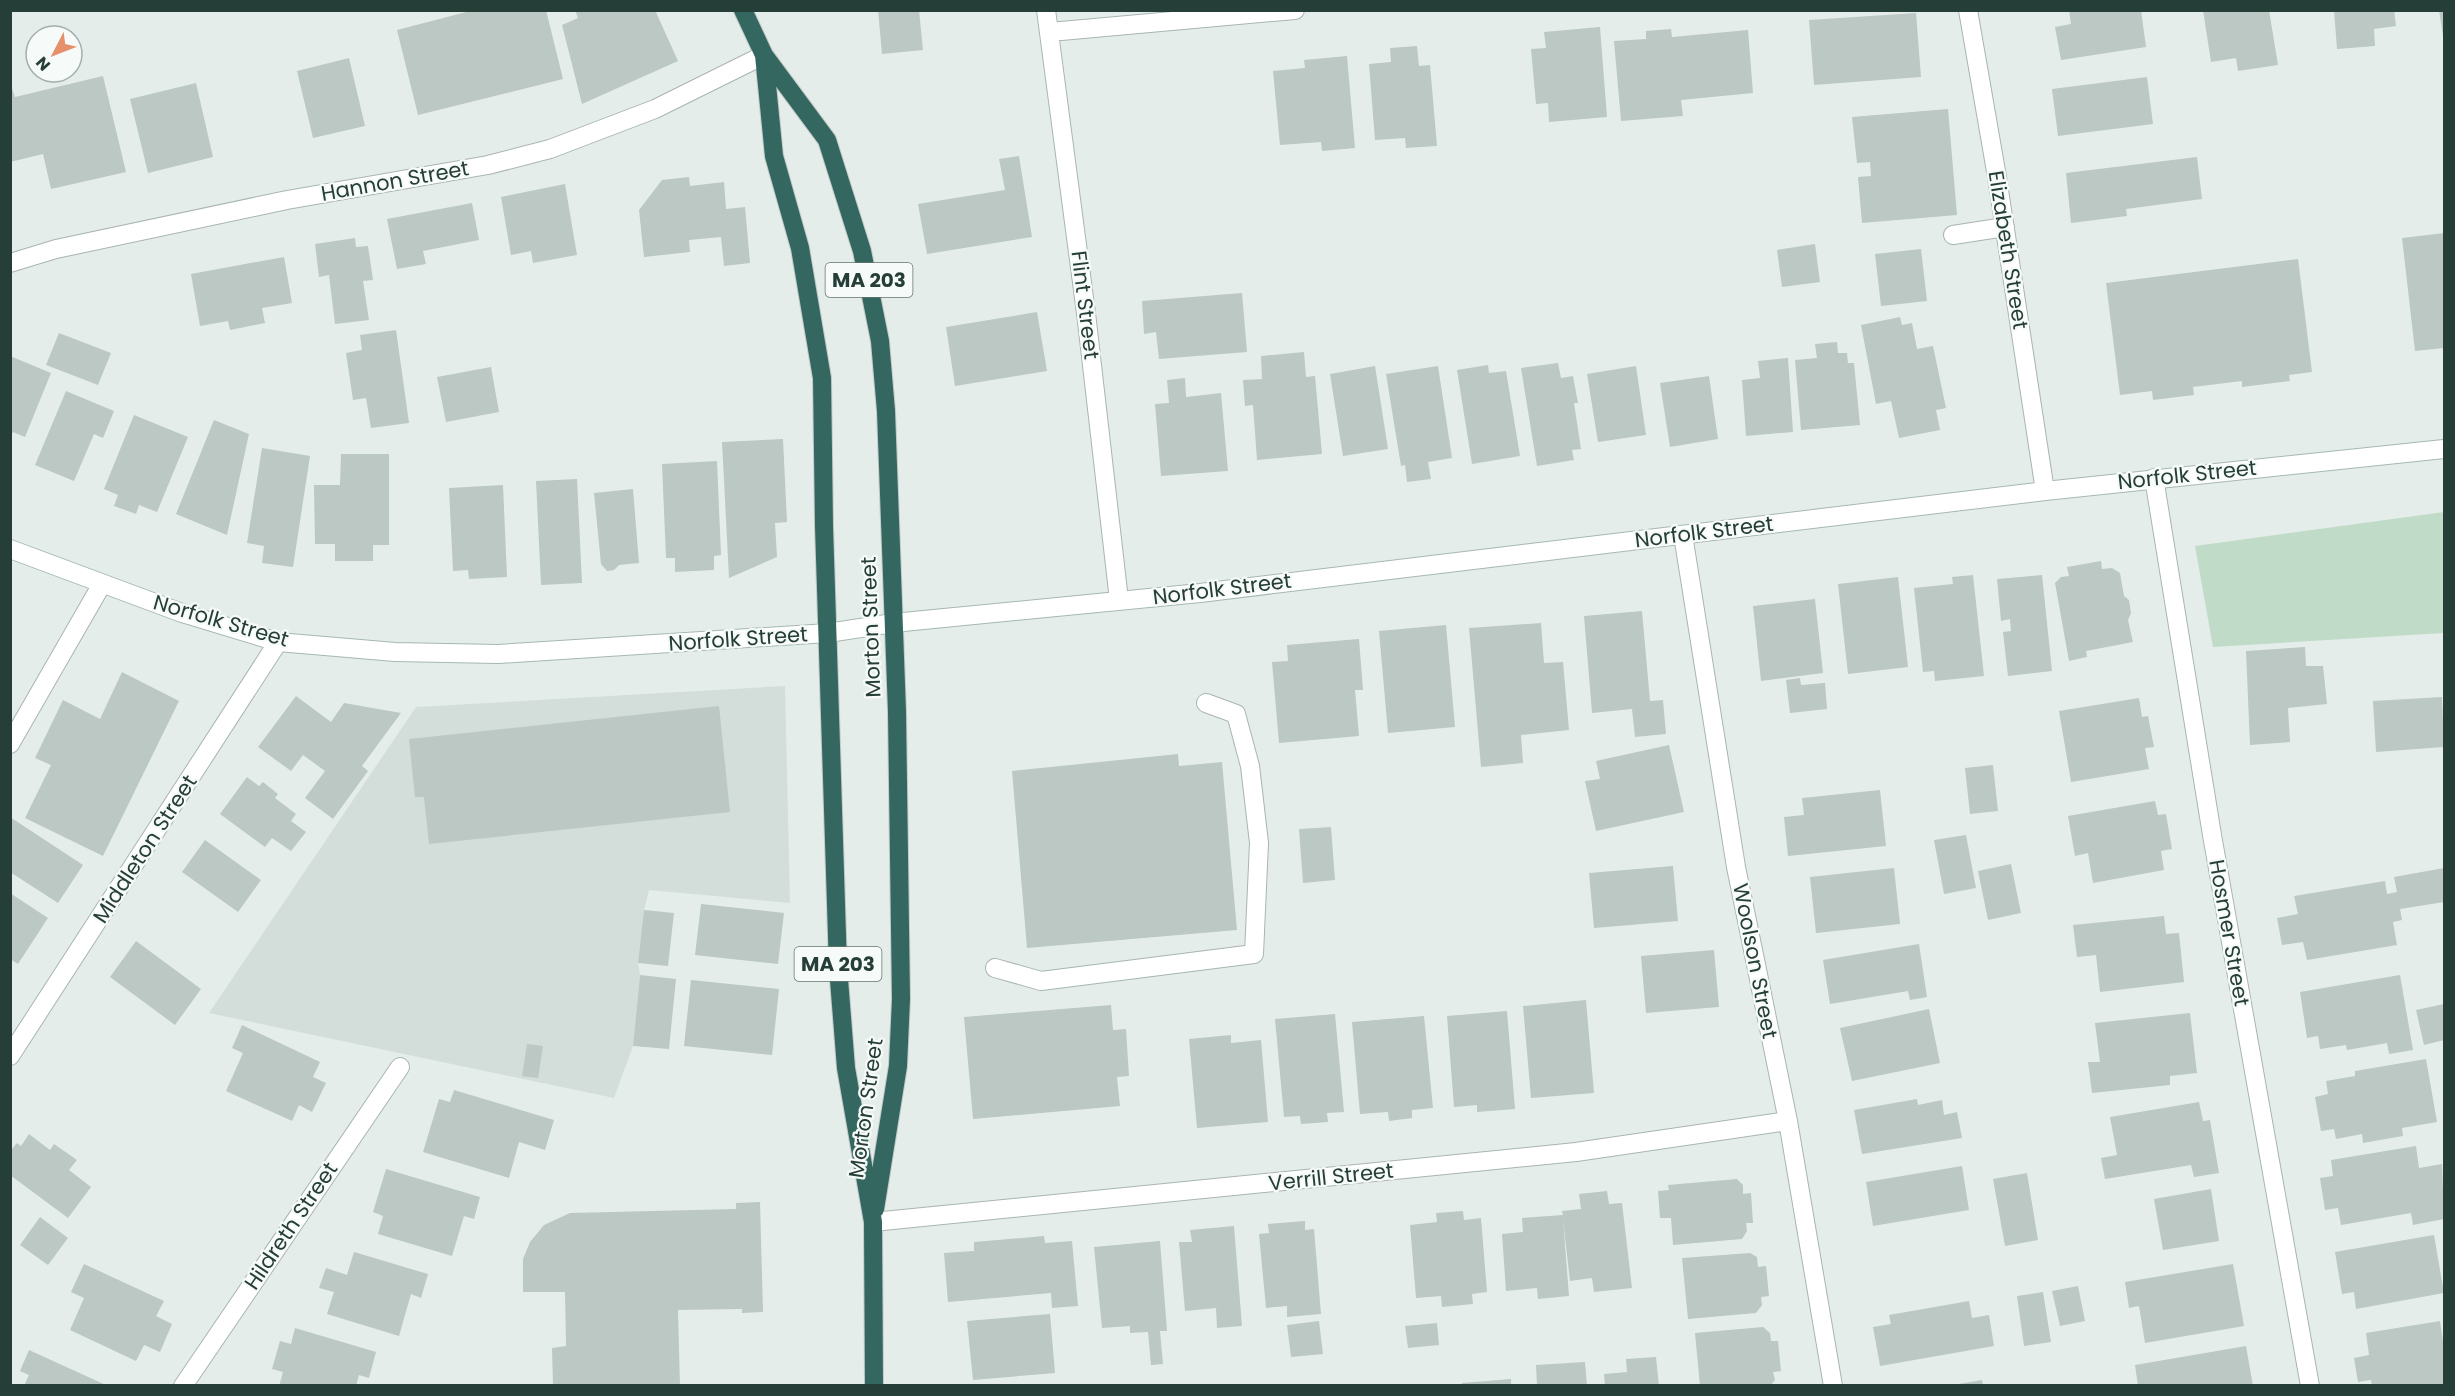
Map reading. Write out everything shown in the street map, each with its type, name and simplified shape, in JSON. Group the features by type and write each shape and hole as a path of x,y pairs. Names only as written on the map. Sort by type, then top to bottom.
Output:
{"highway":[{"name":"Morton Street","path":"743,10 764,55 827,140 871,288 880,341 886,411 897,712 900,1019 898,1066 873,1222 874,1386"},
{"name":"Morton Street","path":"764,55 774,156 800,248 820,354 842,1029 846,1068 873,1222"}],"street":[{"name":"Flint Street","path":"1046,10 1119,600"},
{"path":"1050,32 1295,10"},
{"name":"Elizabeth Street","path":"1968,10 2005,227 2045,491"},
{"name":"Hannon Street","path":"10,263 68,246 286,200 488,165 550,149 655,109 764,55"},
{"path":"1953,235 2005,227"},
{"name":"Norfolk Street","path":"10,549 182,613 278,642 395,652 498,654 828,633 893,623 1119,600 2154,478 2445,449"},
{"name":"Hosmer Street","path":"2154,478 2212,835 2310,1386"},
{"name":"Woolson Street","path":"1683,535 1736,867 1788,1121 1833,1386"},
{"path":"10,744 102,584"},
{"name":"Middleton Street","path":"10,1056 278,642"},
{"path":"995,968 1041,981 1254,954 1260,843 1251,766 1236,714 1206,703"},
{"name":"Hildreth Street","path":"183,1386 400,1067"},
{"name":"Verrill Street","path":"873,1222 1576,1152 1788,1121"}],"shaded area":[{"path":"785,686 790,903 649,890 644,910 638,963 640,975 633,1046 614,1098 209,1013 416,707"}],"green space":[{"path":"2444,512 2444,633 2213,647 2195,546"}],"building":[{"path":"474,10 546,10 563,79 418,115 397,30"},
{"path":"575,10 655,10 678,61 582,104 562,25 578,18"},
{"path":"878,10 919,10 923,50 882,54"},
{"path":"2069,10 2141,10 2146,47 2061,60 2055,27 2071,24"},
{"path":"2203,10 2269,10 2278,65 2238,71 2236,58 2211,62"},
{"path":"2334,10 2394,10 2396,26 2374,29 2375,46 2337,49"},
{"path":"2439,10 2444,10 2444,36 2443,36"},
{"path":"1916,13 1921,77 1814,85 1809,20"},
{"path":"1600,27 1607,117 1549,122 1548,103 1536,104 1531,49 1546,48 1544,32"},
{"path":"1671,29 1672,37 1748,30 1753,93 1681,100 1683,116 1621,121 1614,41 1646,39 1646,31"},
{"path":"1417,46 1419,66 1430,65 1437,146 1406,148 1405,138 1375,140 1369,64 1391,62 1390,48"},
{"path":"1347,56 1355,148 1322,151 1321,142 1280,145 1273,71 1305,68 1304,60"},
{"path":"349,58 365,126 313,138 297,71"},
{"path":"103,76 126,172 51,189 43,154 10,162 10,83 15,97 69,84 84,84 84,81"},
{"path":"2147,77 2153,124 2058,136 2052,89"},
{"path":"196,83 213,157 148,173 130,99"},
{"path":"1948,109 1957,215 1862,223 1858,177 1871,176 1870,162 1857,163 1852,117"},
{"path":"1019,156 1032,237 927,254 918,204 1005,190 999,159"},
{"path":"2197,157 2202,199 2126,209 2127,216 2071,223 2066,173"},
{"path":"689,177 690,186 724,182 726,209 745,207 750,263 724,266 721,237 689,240 690,252 644,257 639,210 662,180"},
{"path":"565,184 577,255 533,263 531,251 511,255 501,197"},
{"path":"472,203 479,240 423,251 426,264 397,269 387,219"},
{"path":"2444,233 2444,348 2415,351 2402,238"},
{"path":"355,238 356,247 368,246 373,280 363,281 369,320 335,324 329,275 319,277 315,244"},
{"path":"1815,244 1820,282 1782,287 1777,250"},
{"path":"1921,249 1927,301 1881,306 1875,254"},
{"path":"284,257 292,303 262,308 265,323 230,330 228,321 200,326 191,274"},
{"path":"2298,259 2312,372 2289,375 2290,381 2242,387 2242,381 2193,387 2194,395 2153,400 2152,391 2120,395 2106,283"},
{"path":"1242,293 1247,352 1159,359 1156,332 1144,334 1142,301"},
{"path":"1037,312 1047,371 955,386 946,327"},
{"path":"1900,317 1902,325 1912,323 1917,349 1933,346 1946,408 1936,410 1940,430 1899,438 1891,401 1876,404 1861,325"},
{"path":"396,330 409,423 371,428 366,398 353,400 346,353 362,350 360,335"},
{"path":"59,333 111,353 98,385 46,365"},
{"path":"1837,342 1838,353 1847,353 1848,363 1854,363 1860,425 1801,430 1795,360 1817,358 1815,344"},
{"path":"1304,352 1306,377 1315,376 1322,454 1257,460 1253,405 1245,406 1243,380 1262,379 1261,356"},
{"path":"10,356 51,373 25,437 13,432 10,438"},
{"path":"1788,358 1793,432 1746,436 1742,380 1760,378 1758,361"},
{"path":"1558,363 1561,378 1573,376 1578,403 1574,403 1581,449 1572,450 1574,460 1537,466 1521,368"},
{"path":"1488,365 1489,373 1506,371 1520,456 1472,464 1457,370"},
{"path":"1375,366 1388,449 1343,456 1330,374"},
{"path":"1438,366 1452,458 1428,462 1431,479 1407,482 1405,465 1401,466 1386,374"},
{"path":"1636,366 1646,435 1598,442 1587,374"},
{"path":"491,367 499,412 446,422 437,377"},
{"path":"1709,376 1718,439 1670,447 1660,383"},
{"path":"1185,378 1186,397 1221,393 1228,471 1161,476 1155,404 1169,403 1167,380"},
{"path":"66,391 114,411 103,438 94,434 74,481 35,465"},
{"path":"134,415 188,437 157,512 139,505 136,514 114,506 118,495 104,489"},
{"path":"214,420 249,434 227,535 176,514"},
{"path":"783,439 787,522 775,523 777,557 729,578 722,442"},
{"path":"262,448 310,456 293,567 262,563 264,546 247,543"},
{"path":"341,454 389,454 389,545 373,545 373,561 335,561 335,544 315,544 314,485 340,485"},
{"path":"717,461 721,555 714,556 714,570 675,572 675,558 666,558 662,464"},
{"path":"577,479 582,583 541,585 536,481"},
{"path":"503,485 507,577 469,579 468,570 453,571 449,488"},
{"path":"633,489 639,563 619,565 614,570 607,571 601,564 594,493"},
{"path":"2101,561 2102,569 2112,568 2120,573 2124,596 2129,600 2131,613 2128,620 2133,642 2086,651 2087,657 2069,661 2055,583 2061,577 2069,576 2067,567"},
{"path":"1973,575 1984,676 1935,681 1934,671 1923,672 1914,588 1953,584 1952,577"},
{"path":"2042,575 2052,671 2008,676 2003,632 2011,631 2010,619 2001,621 1997,579"},
{"path":"1898,577 1908,667 1848,674 1838,584"},
{"path":"1815,599 1823,673 1761,681 1753,606"},
{"path":"1642,611 1650,701 1663,700 1666,734 1635,737 1632,709 1592,713 1584,616"},
{"path":"1541,623 1544,663 1563,662 1569,730 1521,735 1523,763 1481,767 1469,628"},
{"path":"1446,625 1455,727 1388,733 1379,631"},
{"path":"1359,639 1363,690 1355,690 1359,736 1279,743 1272,662 1288,661 1287,645"},
{"path":"2305,647 2306,666 2323,666 2327,704 2288,708 2290,742 2250,745 2246,651"},
{"path":"122,672 179,701 103,856 25,818 51,765 35,758 63,700 100,719"},
{"path":"1800,678 1801,685 1825,683 1827,709 1790,713 1786,680"},
{"path":"296,696 331,722 344,703 401,713 362,766 368,771 333,819 305,798 325,771 303,755 291,771 258,747"},
{"path":"2442,697 2444,747 2376,752 2373,701"},
{"path":"2139,698 2142,717 2148,716 2154,747 2145,748 2149,769 2071,782 2059,711"},
{"path":"719,706 730,812 429,844 424,797 415,797 409,739"},
{"path":"1669,745 1684,812 1596,831 1585,781 1600,779 1596,761"},
{"path":"1178,754 1179,766 1222,762 1237,930 1027,948 1012,771"},
{"path":"1993,765 1998,811 1970,814 1965,768"},
{"path":"247,777 259,786 263,782 278,794 275,798 296,814 291,821 306,832 291,851 272,838 265,847 220,814"},
{"path":"1880,790 1886,846 1788,856 1784,817 1804,815 1802,798"},
{"path":"2155,801 2158,815 2166,814 2172,849 2161,851 2164,870 2093,883 2088,853 2075,856 2068,816"},
{"path":"10,817 83,865 58,903 10,872"},
{"path":"1331,827 1335,880 1303,883 1299,829"},
{"path":"1966,835 1976,888 1944,894 1934,840"},
{"path":"205,840 261,880 238,912 182,872"},
{"path":"2011,864 2021,913 1988,920 1978,871"},
{"path":"1673,866 1678,921 1594,928 1589,873"},
{"path":"1894,868 1900,924 1816,933 1810,877"},
{"path":"2444,868 2444,902 2400,909 2402,920 2393,922 2397,945 2307,960 2303,942 2282,945 2277,918 2298,914 2294,896 2385,881 2387,894 2397,892 2394,877"},
{"path":"10,893 48,918 18,964 10,959"},
{"path":"701,904 784,913 778,964 695,955"},
{"path":"644,910 674,913 668,966 638,963"},
{"path":"2164,916 2166,934 2179,933 2184,982 2100,992 2096,955 2077,957 2073,925"},
{"path":"136,941 201,989 175,1025 110,977"},
{"path":"1919,944 1927,997 1910,1000 1908,991 1830,1004 1823,960"},
{"path":"1714,950 1719,1007 1646,1013 1641,956"},
{"path":"640,975 676,979 669,1049 633,1046"},
{"path":"2400,975 2413,1050 2389,1054 2387,1043 2347,1050 2346,1045 2320,1049 2318,1036 2307,1038 2300,992"},
{"path":"691,980 779,989 772,1055 684,1046"},
{"path":"1586,1000 1594,1093 1531,1098 1523,1006"},
{"path":"2444,1004 2444,1040 2424,1045 2416,1010"},
{"path":"1111,1005 1113,1030 1126,1029 1129,1076 1117,1077 1120,1106 973,1119 964,1017"},
{"path":"1929,1009 1940,1063 1852,1081 1840,1028"},
{"path":"1507,1011 1515,1109 1477,1112 1477,1105 1454,1107 1447,1016"},
{"path":"2190,1013 2197,1073 2170,1076 2170,1085 2092,1093 2088,1062 2100,1062 2095,1023"},
{"path":"1335,1014 1344,1112 1327,1113 1328,1122 1301,1124 1300,1116 1284,1117 1275,1019"},
{"path":"1424,1016 1433,1108 1412,1110 1412,1118 1389,1121 1388,1112 1360,1114 1352,1022"},
{"path":"242,1025 320,1062 313,1077 326,1083 312,1112 299,1105 292,1121 226,1091 243,1053 232,1048"},
{"path":"1231,1035 1231,1043 1261,1040 1268,1122 1197,1128 1189,1039"},
{"path":"527,1044 543,1046 538,1078 522,1076"},
{"path":"2426,1059 2437,1122 2402,1128 2403,1136 2363,1143 2362,1134 2336,1139 2334,1129 2321,1131 2315,1097 2328,1094 2326,1081 2355,1076 2355,1071"},
{"path":"454,1090 554,1120 545,1150 519,1142 509,1178 423,1152 439,1099 450,1102"},
{"path":"1917,1099 1918,1105 1942,1100 1944,1115 1957,1112 1962,1138 1862,1154 1854,1110"},
{"path":"2199,1102 2203,1121 2210,1120 2219,1173 2194,1177 2191,1165 2105,1179 2101,1158 2117,1155 2110,1117"},
{"path":"29,1134 50,1150 54,1144 77,1160 69,1170 91,1187 68,1218 10,1175 10,1151 17,1143 21,1146"},
{"path":"2416,1146 2419,1168 2442,1164 2444,1219 2413,1225 2411,1213 2341,1225 2338,1208 2325,1210 2320,1178 2333,1176 2331,1160"},
{"path":"1962,1166 1969,1210 1873,1226 1866,1182"},
{"path":"386,1169 480,1197 474,1219 464,1216 452,1256 378,1234 383,1216 373,1212"},
{"path":"2027,1173 2038,1240 2005,1246 1993,1179"},
{"path":"1737,1179 1743,1185 1743,1194 1751,1193 1753,1223 1746,1223 1747,1231 1742,1239 1673,1245 1671,1218 1660,1218 1658,1191 1669,1190 1668,1185"},
{"path":"2211,1189 2219,1241 2163,1250 2154,1199"},
{"path":"1607,1191 1609,1204 1622,1203 1632,1288 1594,1292 1592,1278 1570,1281 1563,1219 1569,1296 1538,1299 1537,1288 1506,1291 1502,1234 1523,1232 1522,1218 1563,1215 1562,1211 1581,1209 1579,1194"},
{"path":"760,1202 763,1312 742,1313 742,1309 678,1310 680,1386 553,1386 552,1348 566,1346 565,1292 523,1292 523,1259 530,1242 544,1225 570,1213 736,1209 736,1203"},
{"path":"1463,1211 1464,1220 1481,1218 1487,1292 1472,1294 1473,1304 1442,1307 1441,1296 1416,1298 1410,1225 1437,1222 1436,1213"},
{"path":"40,1217 68,1238 48,1265 20,1245"},
{"path":"1305,1221 1305,1230 1314,1229 1321,1314 1287,1317 1287,1306 1266,1308 1259,1234 1269,1233 1268,1224"},
{"path":"1234,1226 1242,1326 1217,1328 1216,1308 1185,1311 1179,1242 1192,1242 1190,1230"},
{"path":"2434,1235 2444,1293 2356,1309 2354,1292 2342,1294 2335,1252"},
{"path":"1044,1236 1045,1243 1072,1241 1078,1306 1052,1308 1051,1293 948,1302 944,1253 974,1251 974,1242"},
{"path":"1160,1241 1167,1331 1160,1331 1163,1364 1151,1365 1148,1332 1130,1333 1130,1326 1102,1328 1094,1247"},
{"path":"354,1252 428,1274 421,1298 411,1294 399,1336 327,1314 334,1292 319,1288 326,1268 347,1275"},
{"path":"1750,1253 1757,1257 1758,1267 1766,1266 1769,1296 1761,1297 1762,1305 1756,1313 1688,1319 1682,1258"},
{"path":"84,1264 164,1301 156,1316 172,1324 160,1352 144,1345 136,1361 70,1330 84,1298 71,1292"},
{"path":"2233,1264 2244,1326 2145,1343 2139,1306 2129,1308 2125,1282"},
{"path":"2078,1286 2085,1321 2060,1326 2052,1291"},
{"path":"2043,1292 2051,1342 2024,1346 2017,1296"},
{"path":"1969,1301 1972,1318 1989,1315 1994,1346 1880,1366 1873,1327 1891,1324 1889,1315"},
{"path":"1050,1314 1055,1373 973,1380 967,1321"},
{"path":"1319,1321 1323,1354 1291,1357 1287,1325"},
{"path":"2440,1321 2444,1348 2444,1386 2372,1386 2371,1380 2358,1382 2354,1358 2369,1355 2366,1333"},
{"path":"1437,1323 1439,1345 1408,1348 1405,1326"},
{"path":"1763,1327 1770,1333 1771,1341 1778,1341 1781,1371 1773,1372 1775,1380 1770,1386 1700,1386 1695,1333"},
{"path":"295,1328 376,1352 369,1378 359,1375 356,1386 279,1386 283,1372 272,1369 280,1341 291,1344"},
{"path":"2246,1346 2253,1386 2138,1386 2135,1365"},
{"path":"29,1350 108,1386 24,1386 29,1375 20,1371"},
{"path":"1656,1357 1659,1386 1605,1386 1604,1374 1627,1372 1626,1359"},
{"path":"1585,1362 1587,1386 1537,1386 1536,1365"},
{"path":"1511,1379 1511,1386 1462,1386 1462,1383"},
{"path":"1982,1380 1983,1386 1959,1386 1959,1384"}]}
